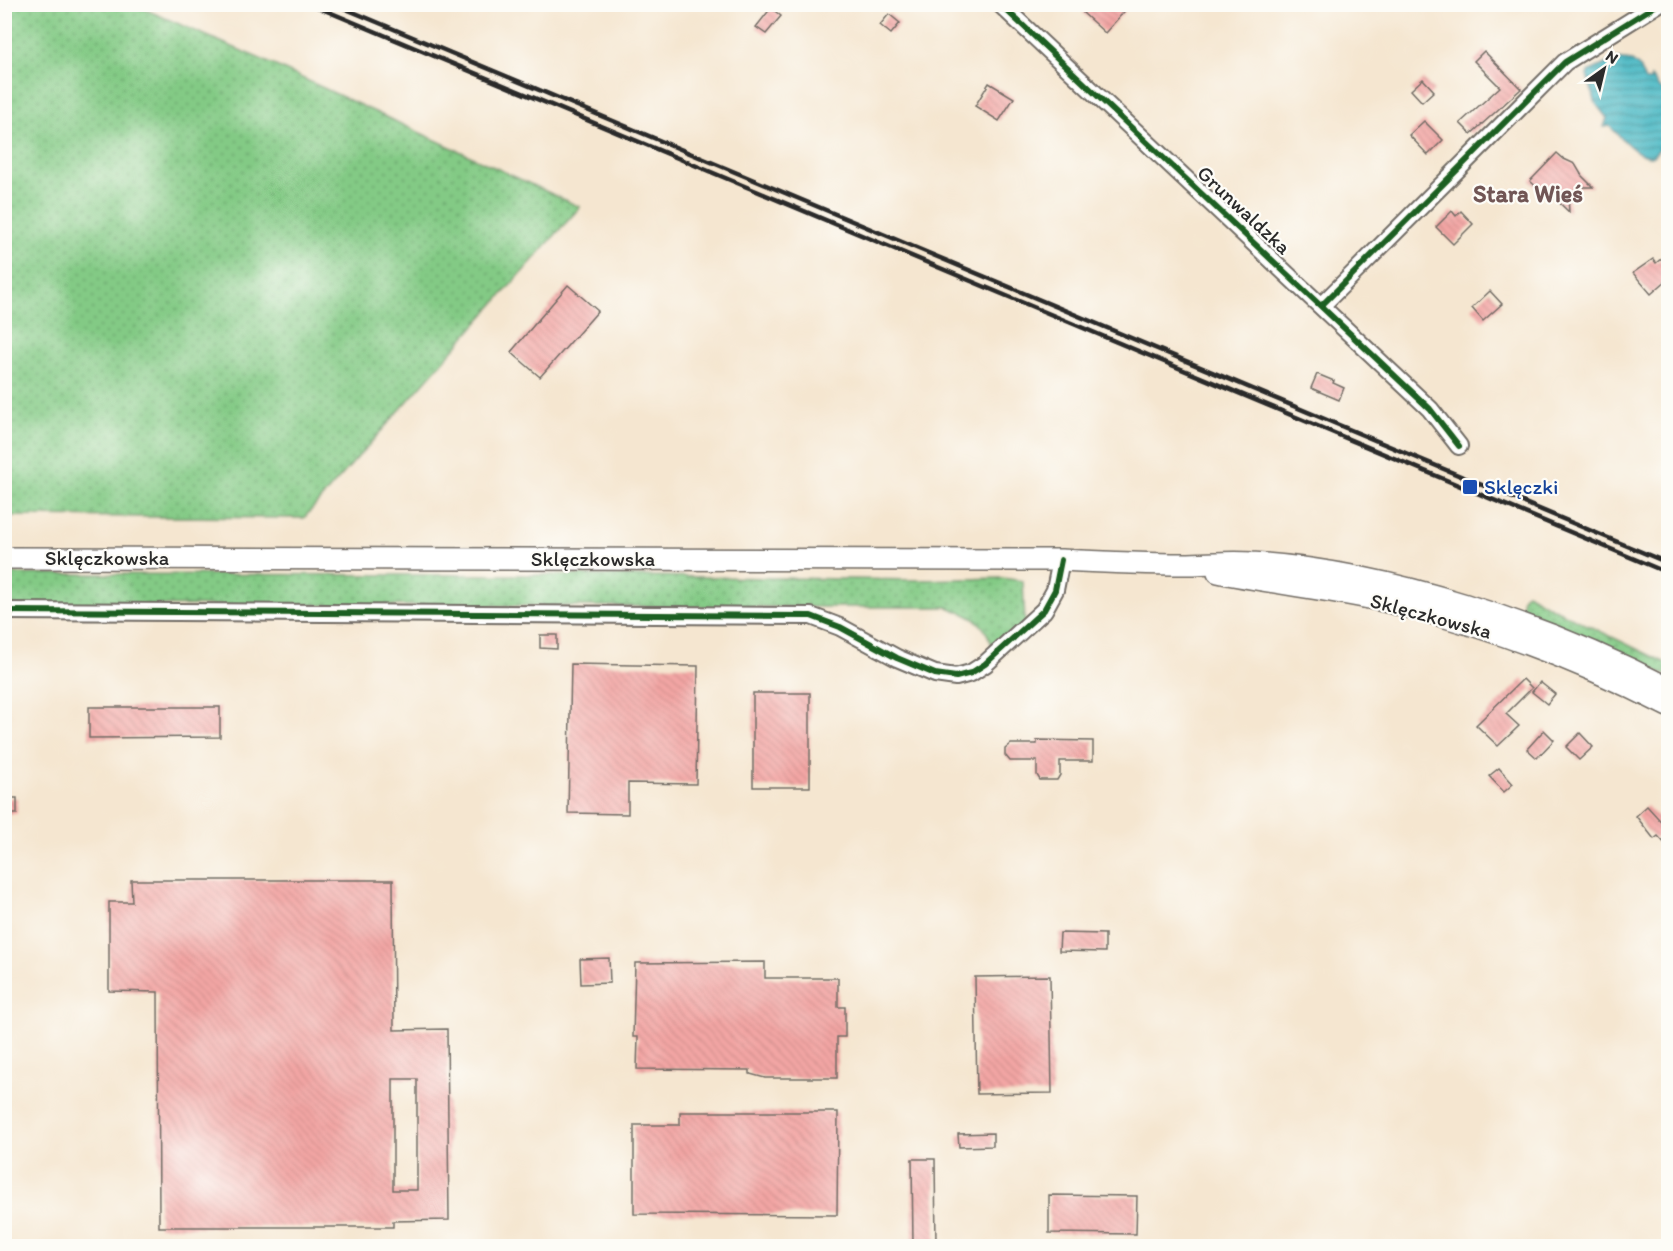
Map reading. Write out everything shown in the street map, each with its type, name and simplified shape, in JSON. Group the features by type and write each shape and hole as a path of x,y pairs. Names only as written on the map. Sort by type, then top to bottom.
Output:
{"main road":[{"name":"Sklęczkowska","path":"4,558 1060,560 1182,564 1250,562 1359,578 1474,609 1545,632 1607,658 1668,688"},
{"name":"Sklęczkowska","path":"1182,564 1244,577 1355,595 1465,622 1590,669 1668,706"}],"street":[{"name":"Grunwaldzka","path":"1000,4 1322,305 1430,409 1459,446"},
{"path":"1322,305 1565,62 1649,7"},
{"path":"4,611 811,616 840,627 897,658 935,674 956,677 971,673 986,663 1044,610 1055,590 1060,560"}],"green space":[{"path":"5,4 135,5 263,60 580,207 304,518 5,516"},
{"path":"5,574 565,575 919,580 1002,578 1023,581 1025,623 993,648 982,625 971,617 947,607 240,605 5,607"},
{"path":"1527,593 1550,607 1668,664 1668,676 1610,648 1525,613 1521,610 1523,596"}],"water":[{"path":"1616,59 1632,61 1639,67 1645,81 1650,81 1651,77 1660,89 1668,92 1668,139 1653,156 1641,154 1629,146 1609,126 1604,127 1607,118 1596,104 1587,75 1590,71"}],"building":[{"path":"1091,4 1131,4 1105,33 1083,13"},
{"path":"771,8 781,16 766,34 756,27"},
{"path":"889,14 900,23 891,34 880,25"},
{"path":"1484,51 1521,89 1471,134 1460,123 1500,87 1474,61"},
{"path":"1423,79 1434,91 1422,102 1411,90"},
{"path":"989,83 1014,98 999,121 975,106"},
{"path":"1424,121 1443,140 1428,155 1409,135"},
{"path":"1557,153 1575,164 1582,176 1593,187 1578,187 1568,197 1569,212 1545,189 1542,192 1530,181"},
{"path":"1452,211 1456,216 1461,211 1473,224 1453,244 1436,227"},
{"path":"1668,253 1668,279 1651,294 1633,273 1653,259 1656,263"},
{"path":"568,285 598,311 540,377 511,352"},
{"path":"1490,291 1502,304 1483,321 1472,308"},
{"path":"1317,374 1344,388 1339,400 1311,388"},
{"path":"540,635 557,635 557,649 540,648"},
{"path":"571,664 698,666 696,784 628,783 628,814 568,813"},
{"path":"1523,679 1532,688 1506,714 1519,726 1498,746 1476,725"},
{"path":"1540,682 1555,694 1547,704 1532,692"},
{"path":"753,693 810,693 810,787 753,787"},
{"path":"89,707 220,707 220,737 89,738"},
{"path":"1544,730 1554,740 1537,758 1527,749"},
{"path":"1580,733 1593,747 1579,760 1566,747"},
{"path":"1037,740 1093,741 1093,761 1060,761 1060,775 1057,780 1040,780 1037,775 1037,761 1010,761 1005,755 1005,749 1011,744 1037,744"},
{"path":"1499,768 1513,784 1504,792 1489,776"},
{"path":"4,798 17,798 17,814 4,814"},
{"path":"1647,806 1668,829 1668,847 1658,836 1654,839 1636,816"},
{"path":"131,880 393,880 394,1030 447,1029 449,1220 393,1221 393,1227 159,1227 158,992 109,991 109,902 132,902","holes":["393,1079 417,1079 417,1190 393,1190"]},
{"path":"1060,933 1105,934 1105,952 1059,951"},
{"path":"609,958 610,983 581,984 580,959"},
{"path":"765,962 765,978 838,978 838,1007 845,1007 845,1037 837,1037 837,1078 765,1078 750,1074 750,1070 637,1069 638,1037 633,1037 635,963"},
{"path":"1050,976 1052,1093 977,1094 975,977"},
{"path":"680,1112 838,1112 837,1215 634,1214 634,1125 680,1125"},
{"path":"993,1133 993,1146 959,1147 958,1134"},
{"path":"912,1159 935,1159 936,1246 913,1246"},
{"path":"1049,1195 1137,1196 1136,1234 1049,1233"}],"railway":[{"path":"310,4 1668,573"},
{"path":"334,4 1668,563"}],"cycle path":[{"path":"1000,4 1430,409 1459,446"},
{"path":"1322,305 1565,62 1658,4"},
{"path":"4,611 811,616 840,627 897,658 935,674 956,677 971,673 985,664 1044,610 1055,590 1061,560"}],"place":[{"name":"Sklęczki","path":"1470,487"}],"district":[{"name":"Stara Wieś","path":"1528,194"}]}
